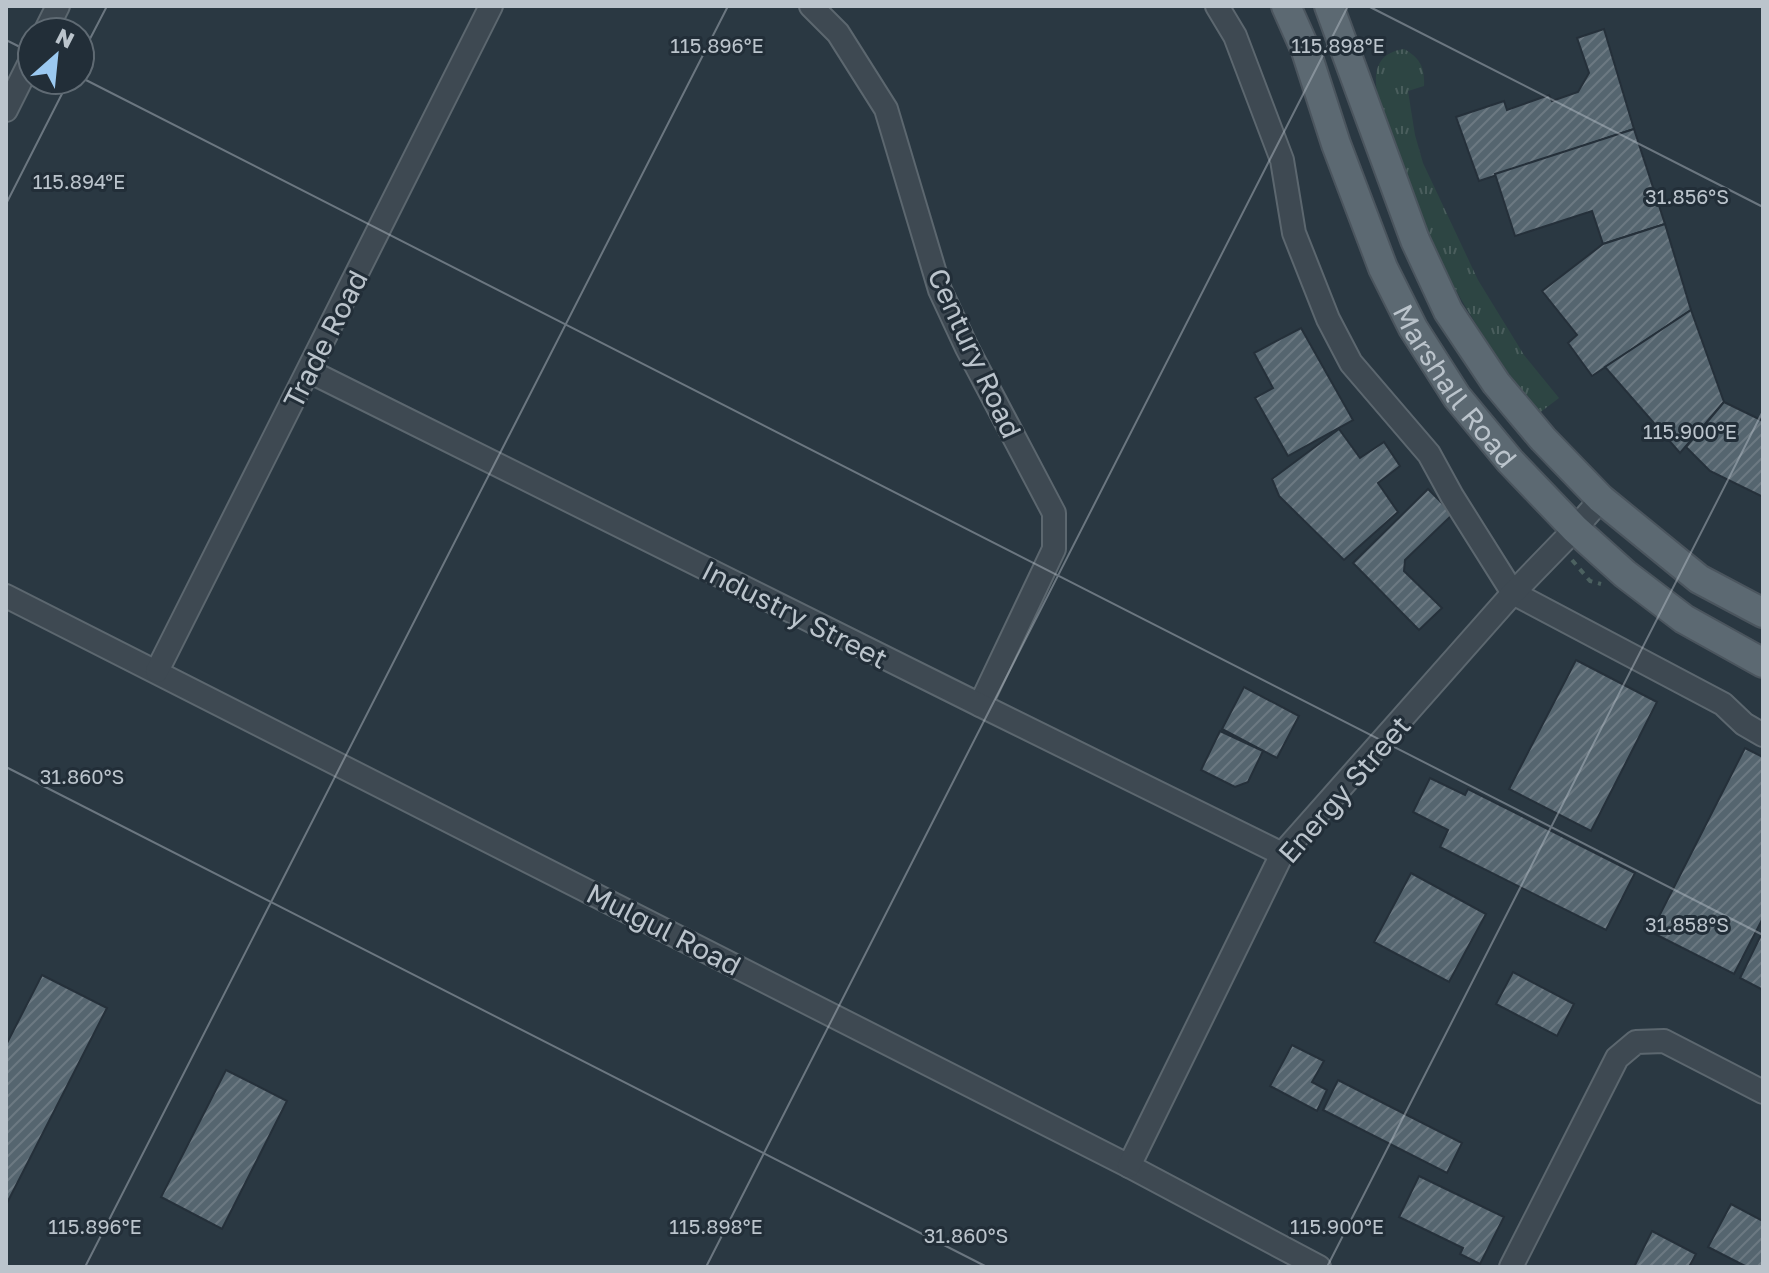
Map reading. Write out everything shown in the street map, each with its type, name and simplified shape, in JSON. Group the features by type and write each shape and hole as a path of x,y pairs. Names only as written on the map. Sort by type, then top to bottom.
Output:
{"main road":[{"name":"Marshall Road","path":"1286,6 1309,60 1336,144 1383,268 1413,328 1457,397 1510,461 1575,529 1625,574 1684,619 1763,663"},
{"name":"Marshall Road","path":"1329,6 1415,240 1448,311 1496,383 1543,439 1601,499 1699,579 1760,611"},
{"path":"1309,60 1345,50"}],"street":[{"name":"Trade Road","path":"157,671 491,6"},
{"name":"Century Road","path":"811,6 838,33 886,109 940,290 1054,513 1054,549 980,705"},
{"path":"1217,6 1235,36 1282,160 1294,233 1328,319 1351,363 1429,454 1513,593 1723,704 1744,724 1763,735"},
{"path":"6,110 16,90"},
{"name":"Industry Street","path":"309,371 1282,854"},
{"name":"Energy Street","path":"1129,1166 1282,854 1513,593 1601,499"},
{"name":"Mulgul Road","path":"6,596 1129,1166 1319,1267"},
{"path":"1511,1267 1617,1058 1636,1042 1664,1041 1763,1092"}],"green space":[{"path":"1404,49 1418,60 1424,73 1424,86 1408,91 1423,163 1478,280 1524,355 1559,398 1538,414 1458,294 1431,243 1410,192 1376,87 1380,62 1389,54"}],"building":[{"path":"1604,29 1634,129 1479,181 1456,117 1504,101 1507,110 1549,95 1552,101 1578,92 1589,73 1577,38"},
{"path":"1634,129 1665,224 1603,244 1592,211 1515,236 1495,174"},
{"path":"1665,224 1691,310 1592,376 1568,343 1577,335 1542,291 1603,244"},
{"path":"1691,310 1724,402 1680,453 1605,367"},
{"path":"1301,328 1353,420 1288,456 1255,398 1273,388 1254,353"},
{"path":"1724,402 1763,421 1761,496 1710,471 1686,447"},
{"path":"1339,429 1360,458 1384,442 1400,466 1378,483 1398,512 1344,560 1279,496 1272,479"},
{"path":"1428,489 1453,514 1405,560 1404,571 1442,608 1419,630 1353,563"},
{"path":"1576,660 1657,702 1591,831 1509,789"},
{"path":"1244,687 1299,716 1277,758 1222,729"},
{"path":"1220,731 1263,751 1248,782 1235,787 1201,770"},
{"path":"1745,748 1763,757 1763,918 1734,974 1651,932"},
{"path":"1430,778 1465,795 1468,789 1635,873 1606,930 1440,847 1448,830 1413,812"},
{"path":"1411,873 1486,914 1449,982 1374,942"},
{"path":"1763,931 1763,990 1740,978"},
{"path":"1513,972 1574,1004 1557,1036 1496,1004"},
{"path":"42,975 107,1008 6,1205 6,1045"},
{"path":"1292,1045 1324,1061 1312,1082 1327,1090 1317,1111 1270,1086"},
{"path":"226,1070 287,1101 222,1229 161,1197"},
{"path":"1338,1080 1462,1143 1447,1173 1323,1110"},
{"path":"1419,1176 1504,1217 1480,1264 1460,1254 1463,1248 1399,1217"},
{"path":"1731,1204 1763,1221 1763,1267 1747,1267 1708,1247"},
{"path":"1652,1231 1696,1254 1689,1267 1634,1267"}]}
